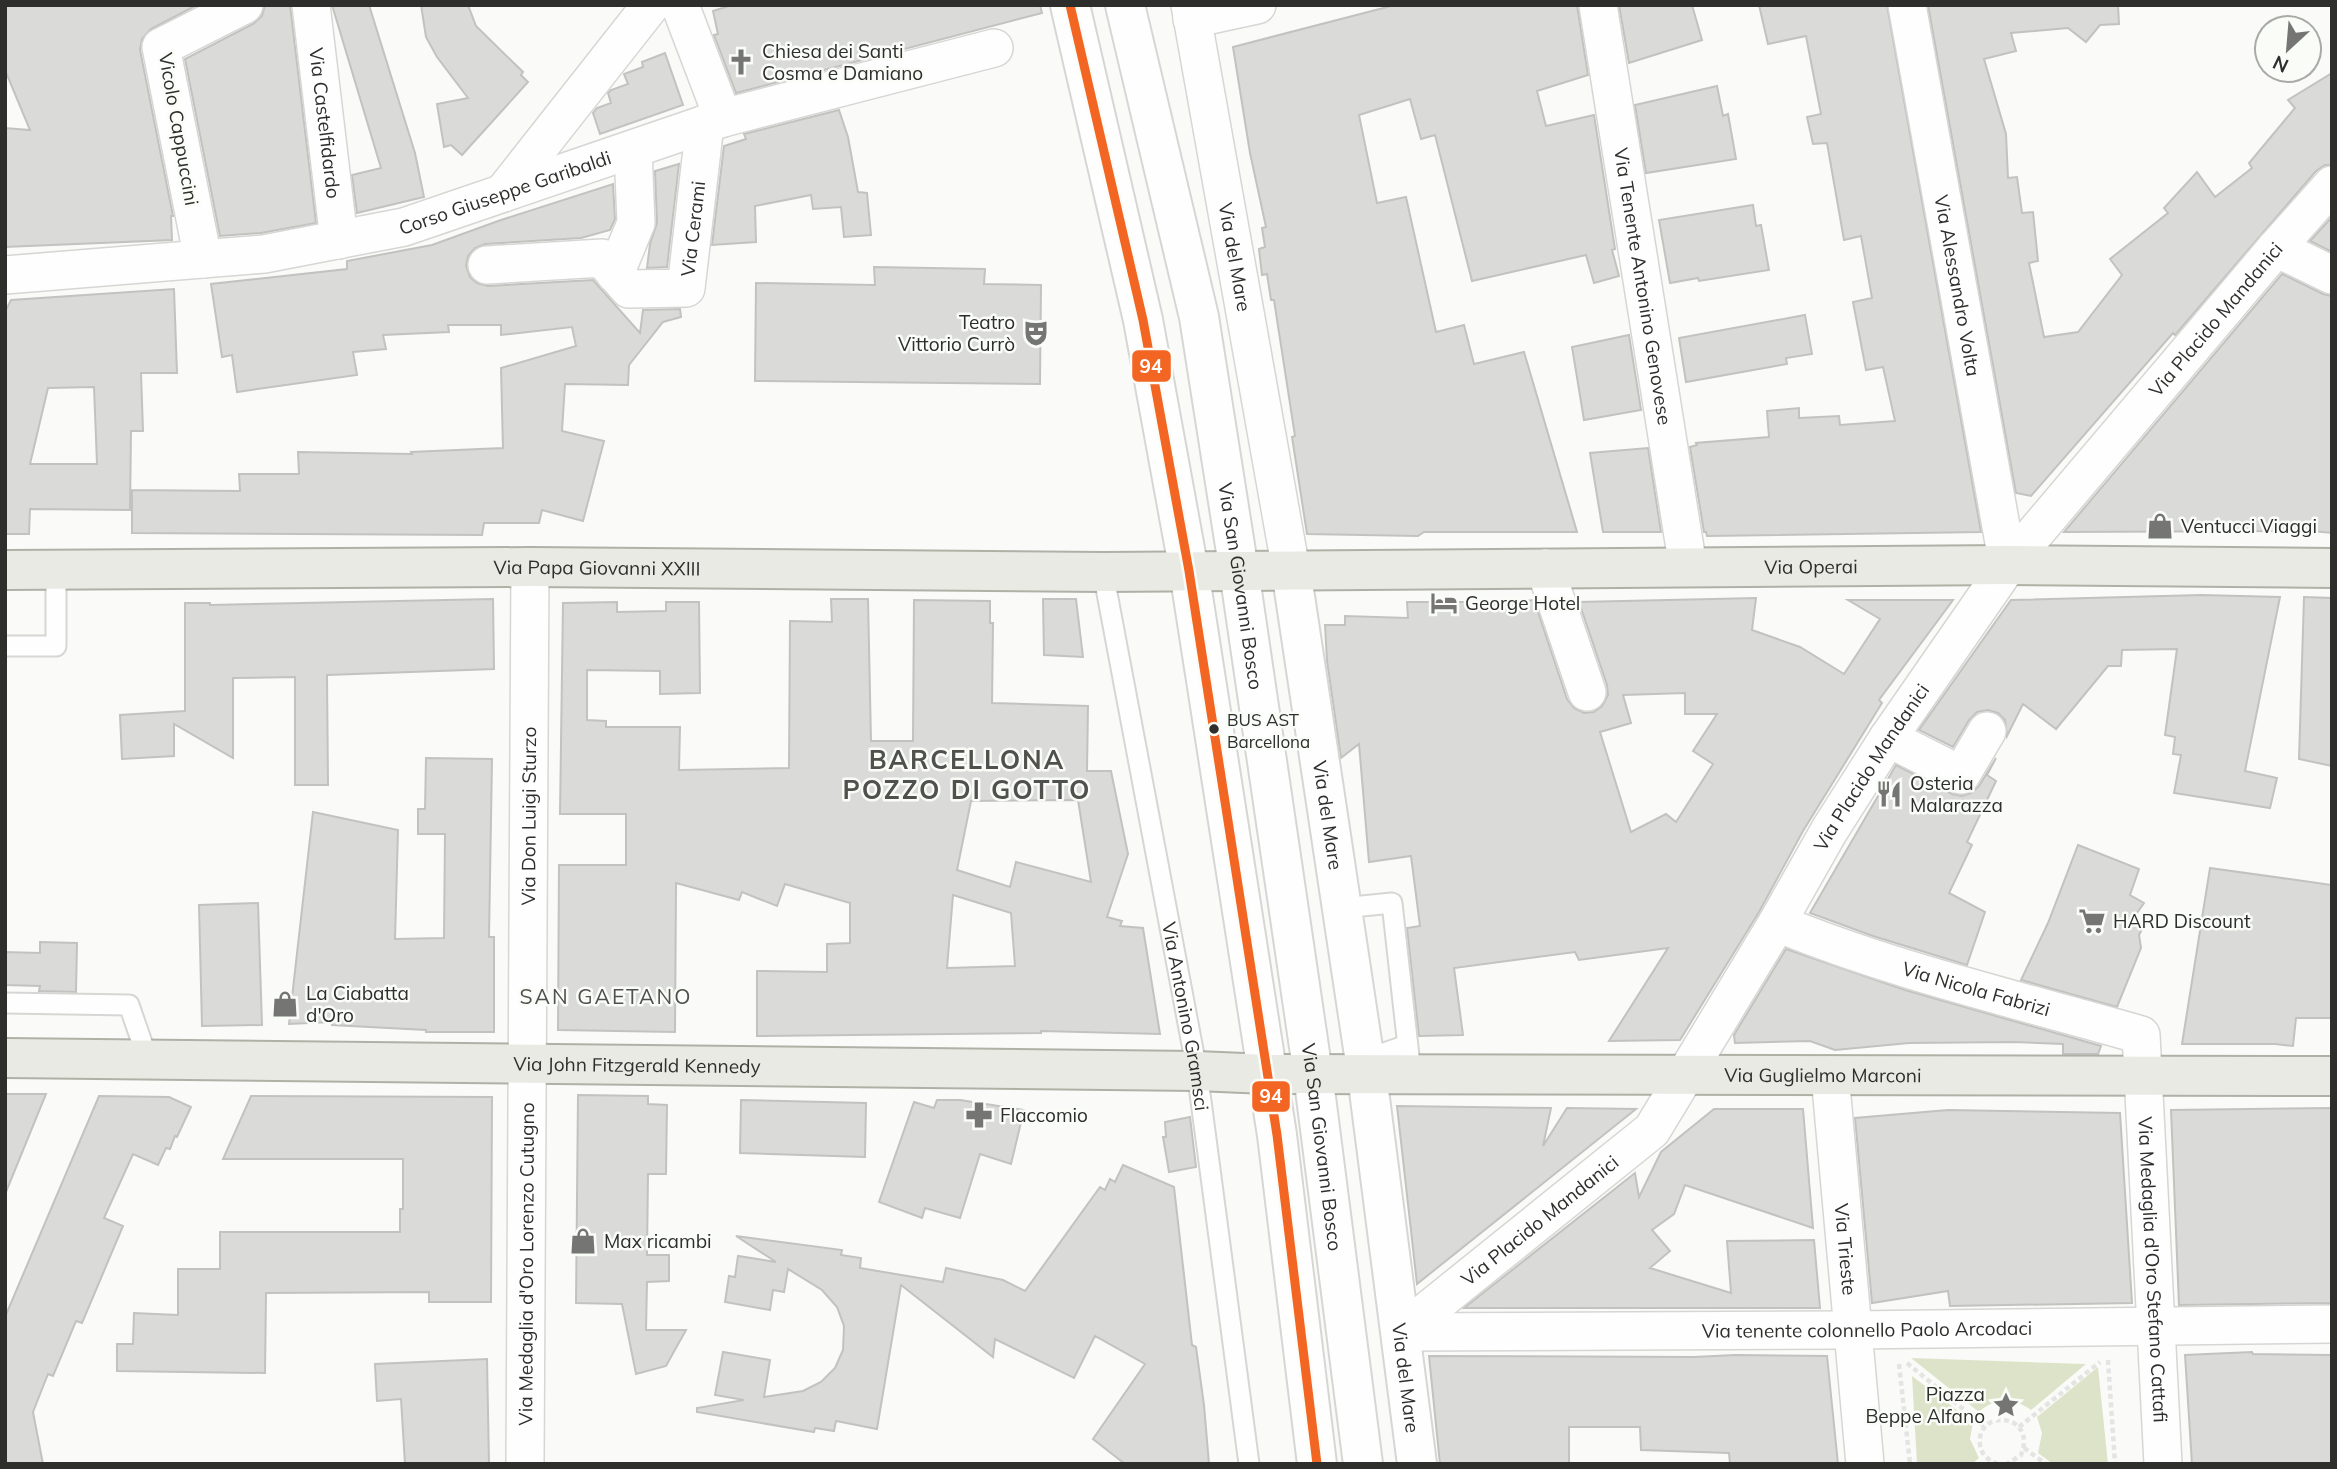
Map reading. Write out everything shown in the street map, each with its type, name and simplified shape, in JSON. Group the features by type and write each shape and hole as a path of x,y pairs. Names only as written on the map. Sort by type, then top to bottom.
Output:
{"main road":[{"name":"Via Operai","path":"1240,571 2008,565 2332,568"},
{"name":"Via Papa Giovanni XXIII","path":"5,570 530,567 1240,571"},
{"name":"Via John Fitzgerald Kennedy","path":"5,1058 1197,1070 1313,1074"},
{"name":"Via Guglielmo Marconi","path":"1313,1074 1409,1059 1687,1075 2332,1076"}],"street":[{"name":"Vicolo Cappuccini","path":"203,259 161,47 244,5"},
{"name":"Via Castelfidardo","path":"311,5 339,240"},
{"path":"502,193 651,5"},
{"path":"680,5 714,121"},
{"path":"1070,5 1143,320 1189,571 1268,1074 1317,1464"},
{"name":"Via San Giovanni Bosco","path":"1125,5 1199,317 1240,571 1313,1074 1363,1464"},
{"path":"1191,12 1257,5"},
{"name":"Via Tenente Antonino Genovese","path":"1598,5 1688,568"},
{"name":"Via Alessandro Volta","path":"1907,5 2008,565"},
{"name":"Via del Mare","path":"1191,12 1291,570 1366,1067 1417,1464"},
{"name":"Corso Giuseppe Garibaldi","path":"5,275 264,254 404,227 714,121 994,48"},
{"name":"Via Cerami","path":"487,265 602,258 629,289 686,288 714,121"},
{"path":"615,274 636,223 633,149"},
{"name":"Via Placido Mandanici","path":"1401,1332 1653,1130 1829,831 1888,738 2008,565 2276,247 2332,185"},
{"path":"2276,247 2332,275"},
{"name":"Via Don Luigi Sturzo","path":"527,1065 530,567"},
{"path":"1545,568 1587,692"},
{"path":"1888,738 1961,775 1987,731"},
{"name":"Via Nicola Fabrizi","path":"1777,923 1832,946 2141,1035 2143,1076"},
{"name":"Via Medaglia d'Oro Lorenzo Cutugno","path":"525,1464 527,1065"},
{"name":"Via Trieste","path":"1830,1075 1865,1464"},
{"name":"Via Medaglia d'Oro Stefano Cattafi","path":"2143,1076 2163,1464"},
{"name":"Via tenente colonnello Paolo Arcodaci","path":"1401,1332 2332,1324"}],"lane":[{"path":"5,646 56,646 56,570"},
{"name":"Via Antonino Gramsci","path":"1102,572 1197,1070 1249,1464"},
{"path":"1342,908 1392,903 1409,1059"},
{"path":"5,1003 129,1005 148,1060"}],"path":[{"path":"1852,1330 1898,1352 1910,1464"},
{"path":"2093,1355 2107,1356"},
{"path":"2019,1427 2107,1356"},
{"path":"2107,1356 2115,1464"},
{"path":"1905,1360 1985,1427"},
{"path":"1997,1464 1986,1457 1980,1447 1980,1440 1985,1427 1998,1420 2013,1422 2019,1427 2025,1440 2024,1448 2016,1460 2007,1464"},
{"path":"2024,1448 2046,1464"},
{"path":"1979,1464 1986,1457"}],"green space":[{"path":"1911,1358 2086,1364 2031,1410 2018,1403 2005,1401 1991,1404 1979,1412"},
{"path":"2098,1367 2108,1464 2053,1464 2038,1453 2042,1433 2037,1417"},
{"path":"1912,1376 1973,1422 1970,1439 1979,1458 1972,1464 1917,1464"}],"building":[{"path":"5,5 197,5 151,29 142,39 140,50 173,216 172,240 5,247 5,128 30,130 5,70"},
{"path":"265,5 290,5 316,223 261,233 220,236 185,59 253,24 262,16"},
{"path":"332,5 369,5 415,153 424,197 357,213 352,175 381,168"},
{"path":"421,5 468,5 476,26 523,72 521,75 528,82 462,155 451,145 444,147 437,104 468,98 437,57 426,37"},
{"path":"732,5 1040,5 1042,13 736,93 714,35 718,34 713,11"},
{"path":"1395,5 1577,5 1588,75 1537,91 1546,126 1594,115 1615,249 1612,250 1619,276 1594,283 1586,255 1472,281 1435,135 1421,139 1410,99 1359,115 1377,203 1406,197 1436,332 1464,325 1474,364 1524,352 1577,532 1424,532 1418,536 1307,534 1274,300 1271,300 1267,274 1262,275 1259,249 1265,247 1262,228 1266,227 1250,153 1233,47"},
{"path":"1619,5 1692,5 1702,40 1629,63"},
{"path":"1759,5 1887,5 1981,532 1707,536 1704,532 1690,447 1697,445 1696,443 1769,437 1767,411 1799,408 1799,418 1839,416 1840,425 1895,421 1883,367 1866,370 1853,302 1872,298 1861,236 1844,240 1827,143 1813,144 1807,117 1821,114 1806,36 1768,44"},
{"path":"1928,5 2118,5 2119,24 2100,25 2086,42 2068,28 2011,33 2016,51 1984,59 2006,134 2008,178 2017,177 2022,213 2033,212 2038,261 2029,263 2044,337 2078,332 2122,275 2110,259 2168,213 2164,208 2197,172 2215,197 2252,168 2249,163 2295,108 2288,100 2314,84 2323,84 2323,79 2332,73 2332,165 2325,165 2316,171 2175,335 2173,333 2031,496 2016,493"},
{"path":"665,53 683,105 600,134 593,113 597,108 611,103 608,93 628,84 624,74 643,67 642,62"},
{"path":"1717,86 1723,116 1728,114 1736,159 1646,173 1635,105"},
{"path":"839,110 848,137 858,192 867,193 871,235 844,237 841,207 813,209 811,195 755,206 756,242 712,245 724,146 746,139 744,134"},
{"path":"679,164 667,267 647,268 650,244 657,223 655,171"},
{"path":"613,184 615,219 610,230 581,238 485,244 475,248 468,256 466,266 470,277 477,283 488,286 593,280 640,333 643,310 680,309 681,317 663,322 629,365 628,385 565,384 562,431 604,441 583,521 542,510 539,523 484,523 482,535 132,533 132,490 240,491 239,474 299,474 298,452 412,454 411,452 503,448 501,368 576,346 572,327 501,335 501,325 448,325 449,332 383,335 386,349 353,352 357,375 237,392 232,355 222,357 211,284 347,269 347,261 432,245"},
{"path":"1753,205 1756,226 1761,225 1769,270 1670,283 1659,220"},
{"path":"2332,217 2332,252 2310,241"},
{"path":"874,267 985,269 984,284 1041,285 1040,384 755,381 756,283 875,285"},
{"path":"2282,274 2332,296 2332,533 2064,532"},
{"path":"174,289 177,373 141,373 143,431 131,431 130,510 30,509 29,534 5,534 5,312 11,300","holes":["94,387 97,464 30,464 48,388"]},
{"path":"1805,315 1812,354 1786,358 1787,364 1686,382 1679,338"},
{"path":"1629,335 1641,410 1584,420 1572,347"},
{"path":"1648,448 1661,532 1603,532 1590,453"},
{"path":"2201,595 2280,597 2245,771 2277,778 2270,808 2174,793 2181,755 2173,754 2175,737 2165,735 2177,649 2122,650 2121,666 2108,666 2056,729 2023,704 2007,736 2005,720 1998,713 1988,710 1977,712 1969,720 1953,747 1919,730 2011,600"},
{"path":"2304,597 2332,598 2332,766 2299,759"},
{"path":"1756,598 1752,630 1800,647 1844,674 1880,619 1848,600 1953,600 1879,700 1882,703 1680,1040 1609,1041 1668,948 1579,960 1575,952 1454,968 1463,1035 1419,1036 1407,928 1420,926 1411,856 1369,862 1359,744 1341,758 1327,661 1325,625 1345,625 1345,616 1408,618 1407,602 1534,600 1567,699 1574,708 1584,713 1594,712 1602,706 1608,695 1607,685 1579,602","holes":["1685,693 1685,714 1717,714 1693,751 1713,764 1676,822 1666,814 1631,832 1600,732 1631,723 1623,695"]},
{"path":"493,599 494,669 327,675 328,785 295,785 295,677 233,678 233,758 174,724 174,756 122,759 120,715 185,711 185,603 210,605"},
{"path":"831,599 868,599 871,741 913,741 914,600 990,601 990,623 993,623 992,703 1088,706 1087,771 1111,771 1128,854 1107,917 1122,921 1120,926 1143,928 1160,1034 1041,1031 757,1036 757,971 827,972 827,944 850,943 850,903 785,884 777,906 742,892 739,900 676,883 675,1032 558,1030 559,865 626,865 626,814 560,814 563,603 617,602 617,612 666,611 666,602 699,602 700,693 660,694 660,671 587,670 587,720 606,721 606,727 680,727 679,770 789,768 790,621 832,622","holes":["1078,800 1091,882 1016,862 1010,887 957,870 971,801","953,895 1011,913 1015,966 947,968"]},
{"path":"1043,599 1076,599 1083,657 1044,655"},
{"path":"426,758 492,759 489,937 494,937 494,1032 426,1032 332,1025 332,1022 289,1024 313,812 398,830 395,939 444,938 445,834 418,834 418,809 425,809"},
{"path":"1996,758 1987,775 1996,781 1967,842 1972,845 1949,893 1985,912 1967,965 1810,913 1896,765 1952,794 1962,796 1979,786"},
{"name":"HARD Discount","path":"2078,845 2139,869 2130,895 2144,903 2132,920 2144,925 2139,935 2141,948 2117,1007 2021,980 2048,923"},
{"path":"2210,868 2332,885 2332,1018 2296,1018 2293,1046 2182,1044"},
{"path":"258,903 262,1025 202,1026 199,905"},
{"path":"40,942 77,943 76,992 39,991 40,986 5,985 5,952 40,953"},
{"path":"1786,949 1905,990 2101,1046 2098,1054 2063,1054 2063,1044 2013,1042 1909,1043 1835,1050 1810,1041 1735,1043 1734,1035"},
{"path":"5,1094 46,1094 6,1192 5,1191"},
{"path":"578,1095 648,1096 648,1104 667,1105 666,1174 648,1174 647,1255 669,1255 669,1281 647,1282 646,1330 686,1330 666,1366 636,1374 622,1304 576,1303"},
{"path":"99,1096 169,1097 191,1107 177,1137 175,1136 170,1149 166,1148 158,1165 133,1154 104,1218 123,1226 82,1323 76,1321 53,1376 48,1374 33,1412 43,1464 5,1464 5,1317"},
{"path":"251,1096 492,1097 491,1302 429,1302 429,1292 266,1293 265,1373 117,1371 117,1344 133,1344 134,1313 178,1315 178,1269 220,1269 220,1232 400,1232 403,1159 223,1159"},
{"path":"741,1100 866,1103 865,1157 740,1153"},
{"path":"937,1100 960,1100 1024,1110 1011,1164 980,1154 960,1218 925,1208 922,1218 879,1202 914,1102 934,1108"},
{"path":"1397,1106 1551,1108 1543,1146 1567,1108 1636,1109 1417,1284"},
{"path":"2332,1108 2332,1303 2179,1305 2171,1110"},
{"path":"1714,1109 1803,1109 1813,1228 1685,1185 1674,1214 1652,1230 1670,1251 1650,1268 1731,1293 1727,1241 1814,1240 1820,1308 1464,1308 1635,1173 1639,1197 1661,1152"},
{"path":"1948,1110 2120,1113 2132,1303 1950,1306 1948,1291 1872,1303 1855,1118"},
{"path":"1190,1117 1196,1167 1169,1172 1163,1137 1166,1137 1165,1122"},
{"path":"1123,1165 1174,1187 1192,1345 1196,1347 1204,1405 1209,1464 1125,1464 1093,1439 1145,1364 1095,1336 1074,1378 995,1339 993,1357 901,1285 877,1429 836,1421 834,1431 815,1428 814,1432 697,1412 697,1408 744,1400 715,1395 723,1352 770,1360 764,1397 803,1391 821,1382 835,1368 843,1350 844,1326 837,1307 822,1290 788,1269 784,1292 773,1290 770,1310 725,1302 729,1276 735,1277 738,1256 776,1262 736,1236 842,1250 841,1255 861,1258 860,1268 943,1282 946,1268 1003,1280 1025,1291 1100,1187 1105,1190 1110,1179 1115,1182"},
{"path":"2252,1352 2332,1355 2332,1464 2192,1464 2185,1355"},
{"path":"1429,1356 1827,1356 1838,1464 1730,1464 1729,1453 1641,1450 1640,1427 1569,1427 1569,1464 1440,1464"},
{"path":"487,1359 489,1464 405,1464 401,1399 377,1401 375,1364"}],"transit line":[{"name":"94","path":"1070,5 1143,320 1189,571 1277,1135 1317,1464"}],"place":[{"name":"Chiesa dei Santi Cosma e Damiano","path":"741,62"},
{"name":"Teatro Vittorio Currò","path":"1036,333"},
{"name":"Ventucci Viaggi","path":"2160,526"},
{"name":"George Hotel","path":"1444,603"},
{"name":"BUS AST Barcellona","path":"1214,729"},
{"name":"Osteria Malarazza","path":"1889,794"},
{"name":"HARD Discount","path":"2092,921"},
{"name":"La Ciabatta d'Oro","path":"285,1004"},
{"name":"Flaccomio","path":"979,1115"},
{"name":"Max ricambi","path":"583,1241"},
{"name":"Piazza Beppe Alfano","path":"2006,1405"}],"district":[{"name":"BARCELLONA POZZO DI GOTTO","path":"967,774"},
{"name":"SAN GAETANO","path":"606,996"}]}
